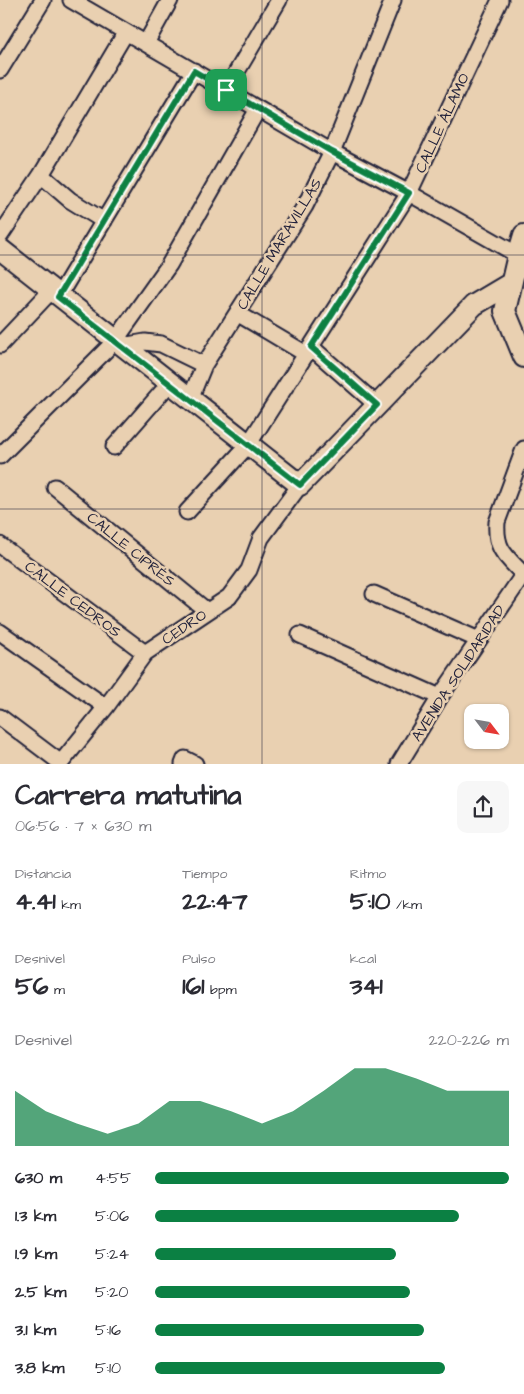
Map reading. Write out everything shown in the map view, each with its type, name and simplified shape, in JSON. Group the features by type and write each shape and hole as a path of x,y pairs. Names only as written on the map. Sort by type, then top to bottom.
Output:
{"street":[{"path":"0,70 43,0"},
{"path":"71,0 332,152 518,255"},
{"path":"146,43 170,0"},
{"path":"226,90 278,0"},
{"name":"CALLE MARAVILLAS","path":"190,399 204,365 305,206 332,152 393,0"},
{"name":"CALLE ÁLAMO","path":"187,512 248,445 409,193 500,0"},
{"path":"0,236 41,175 126,32"},
{"path":"0,345 55,294 104,220 194,71"},
{"path":"0,456 118,344 169,265 258,109"},
{"path":"41,175 70,200 104,220"},
{"path":"524,235 505,311 524,357"},
{"path":"0,249 118,344 300,485 474,305 511,283"},
{"path":"237,313 308,350 377,405"},
{"path":"118,344 145,342 162,344 204,365"},
{"path":"114,447 169,384"},
{"name":"AVENIDA SOLIDARIDAD","path":"399,764 440,697 524,575 499,547 496,534 497,522 524,449"},
{"name":"CEDRO","path":"61,763 106,707 145,653 229,597 248,570 261,538 300,485"},
{"name":"CALLE CIPRÉS","path":"54,487 207,611"},
{"name":"CALLE CEDROS","path":"0,545 145,653"},
{"path":"374,594 479,640"},
{"path":"0,632 106,707"},
{"path":"300,635 440,697"},
{"path":"0,717 61,763"}],"route":[{"path":"194,71 226,90 332,152 409,193 311,347 377,405 300,485 58,297 194,71"}]}
